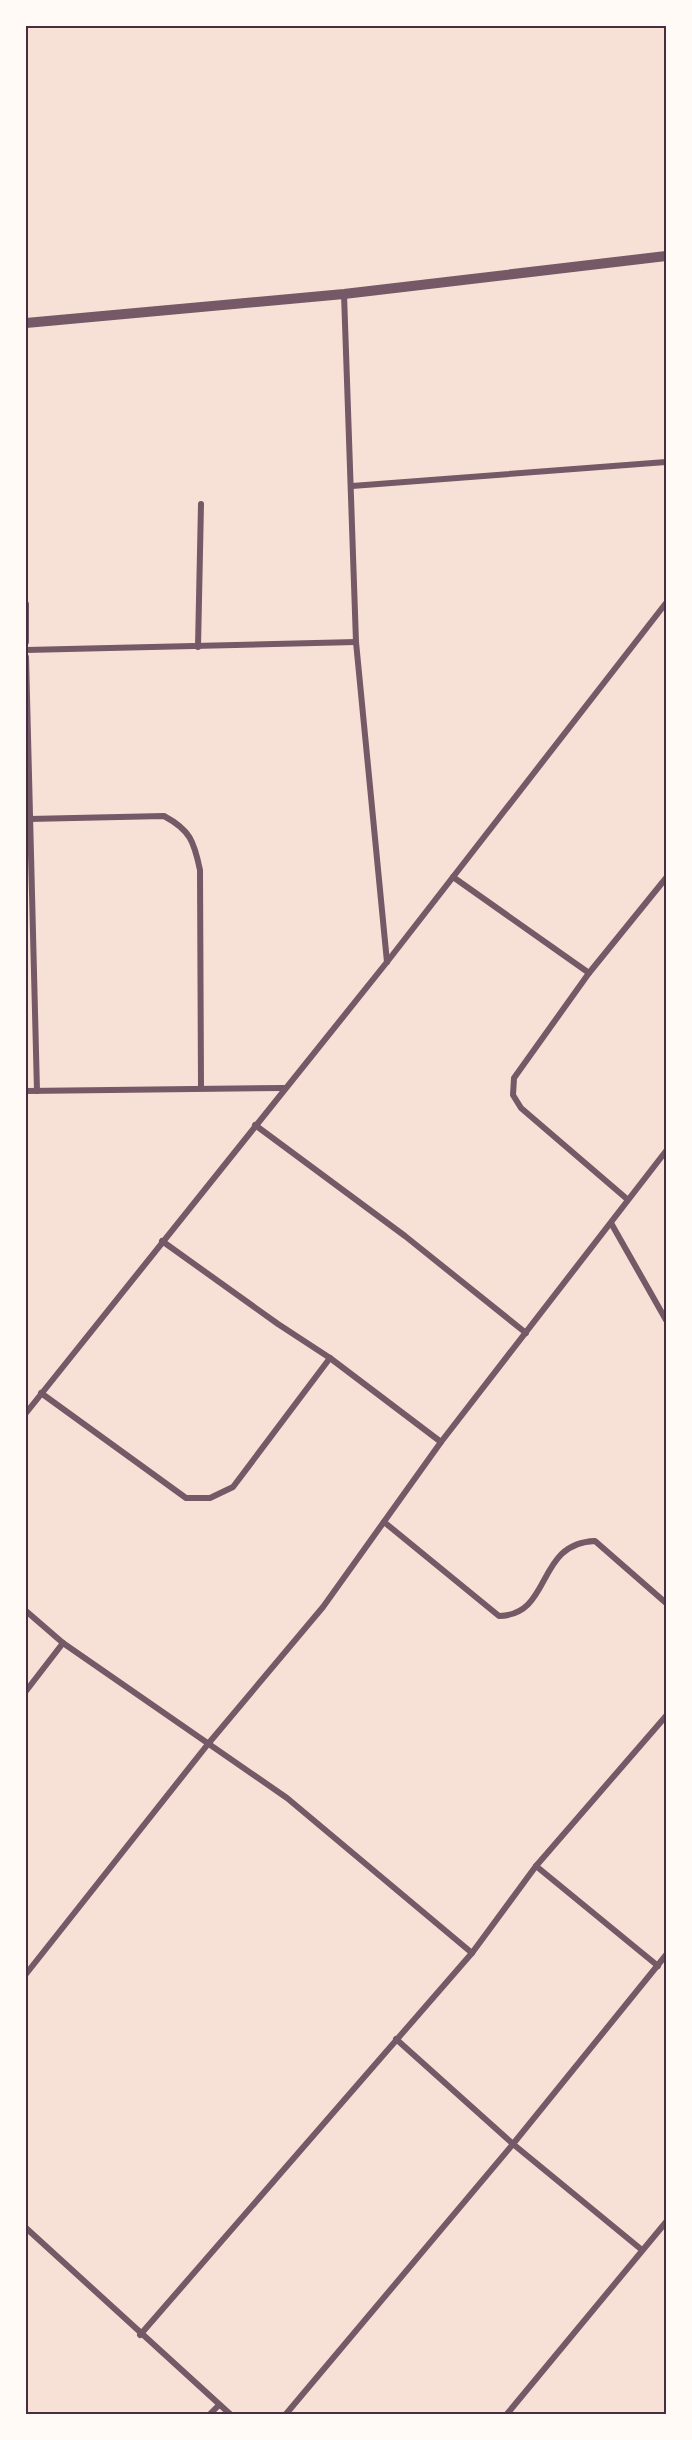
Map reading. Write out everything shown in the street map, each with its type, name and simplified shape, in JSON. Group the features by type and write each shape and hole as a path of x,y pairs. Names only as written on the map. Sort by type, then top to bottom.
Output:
{"street":[{"path":"26,323 344,294 666,256"},
{"path":"344,294 356,642 387,962"},
{"path":"352,486 666,462"},
{"path":"198,646 201,504"},
{"path":"26,1413 162,1240 387,962 666,603"},
{"path":"26,604 26,642"},
{"path":"26,650 356,642"},
{"path":"26,657 26,786 37,1090"},
{"path":"28,819 164,816 182,825 195,845 200,870 201,1088"},
{"path":"453,877 590,973"},
{"path":"627,1199 521,1108 513,1095 514,1078 590,973 666,878"},
{"path":"26,1091 284,1088"},
{"path":"255,1125 405,1236 526,1333"},
{"path":"26,1974 208,1744 323,1607 441,1442 666,1151"},
{"path":"611,1223 666,1320"},
{"path":"162,1240 278,1324 330,1358 441,1442"},
{"path":"41,1393 186,1498 210,1498 233,1487 330,1358"},
{"path":"384,1522 499,1616 513,1616 527,1607 564,1549 579,1542 595,1541 666,1603"},
{"path":"26,1611 63,1643 287,1797 472,1953"},
{"path":"26,1691 63,1643"},
{"path":"140,2335 472,1953 536,1866 665,1719"},
{"path":"536,1866 658,1966"},
{"path":"286,2415 513,2144 666,1955"},
{"path":"396,2039 513,2144 642,2250"},
{"path":"507,2415 666,2222"},
{"path":"26,2228 140,2335 230,2415"},
{"path":"210,2415 219,2405"}]}
